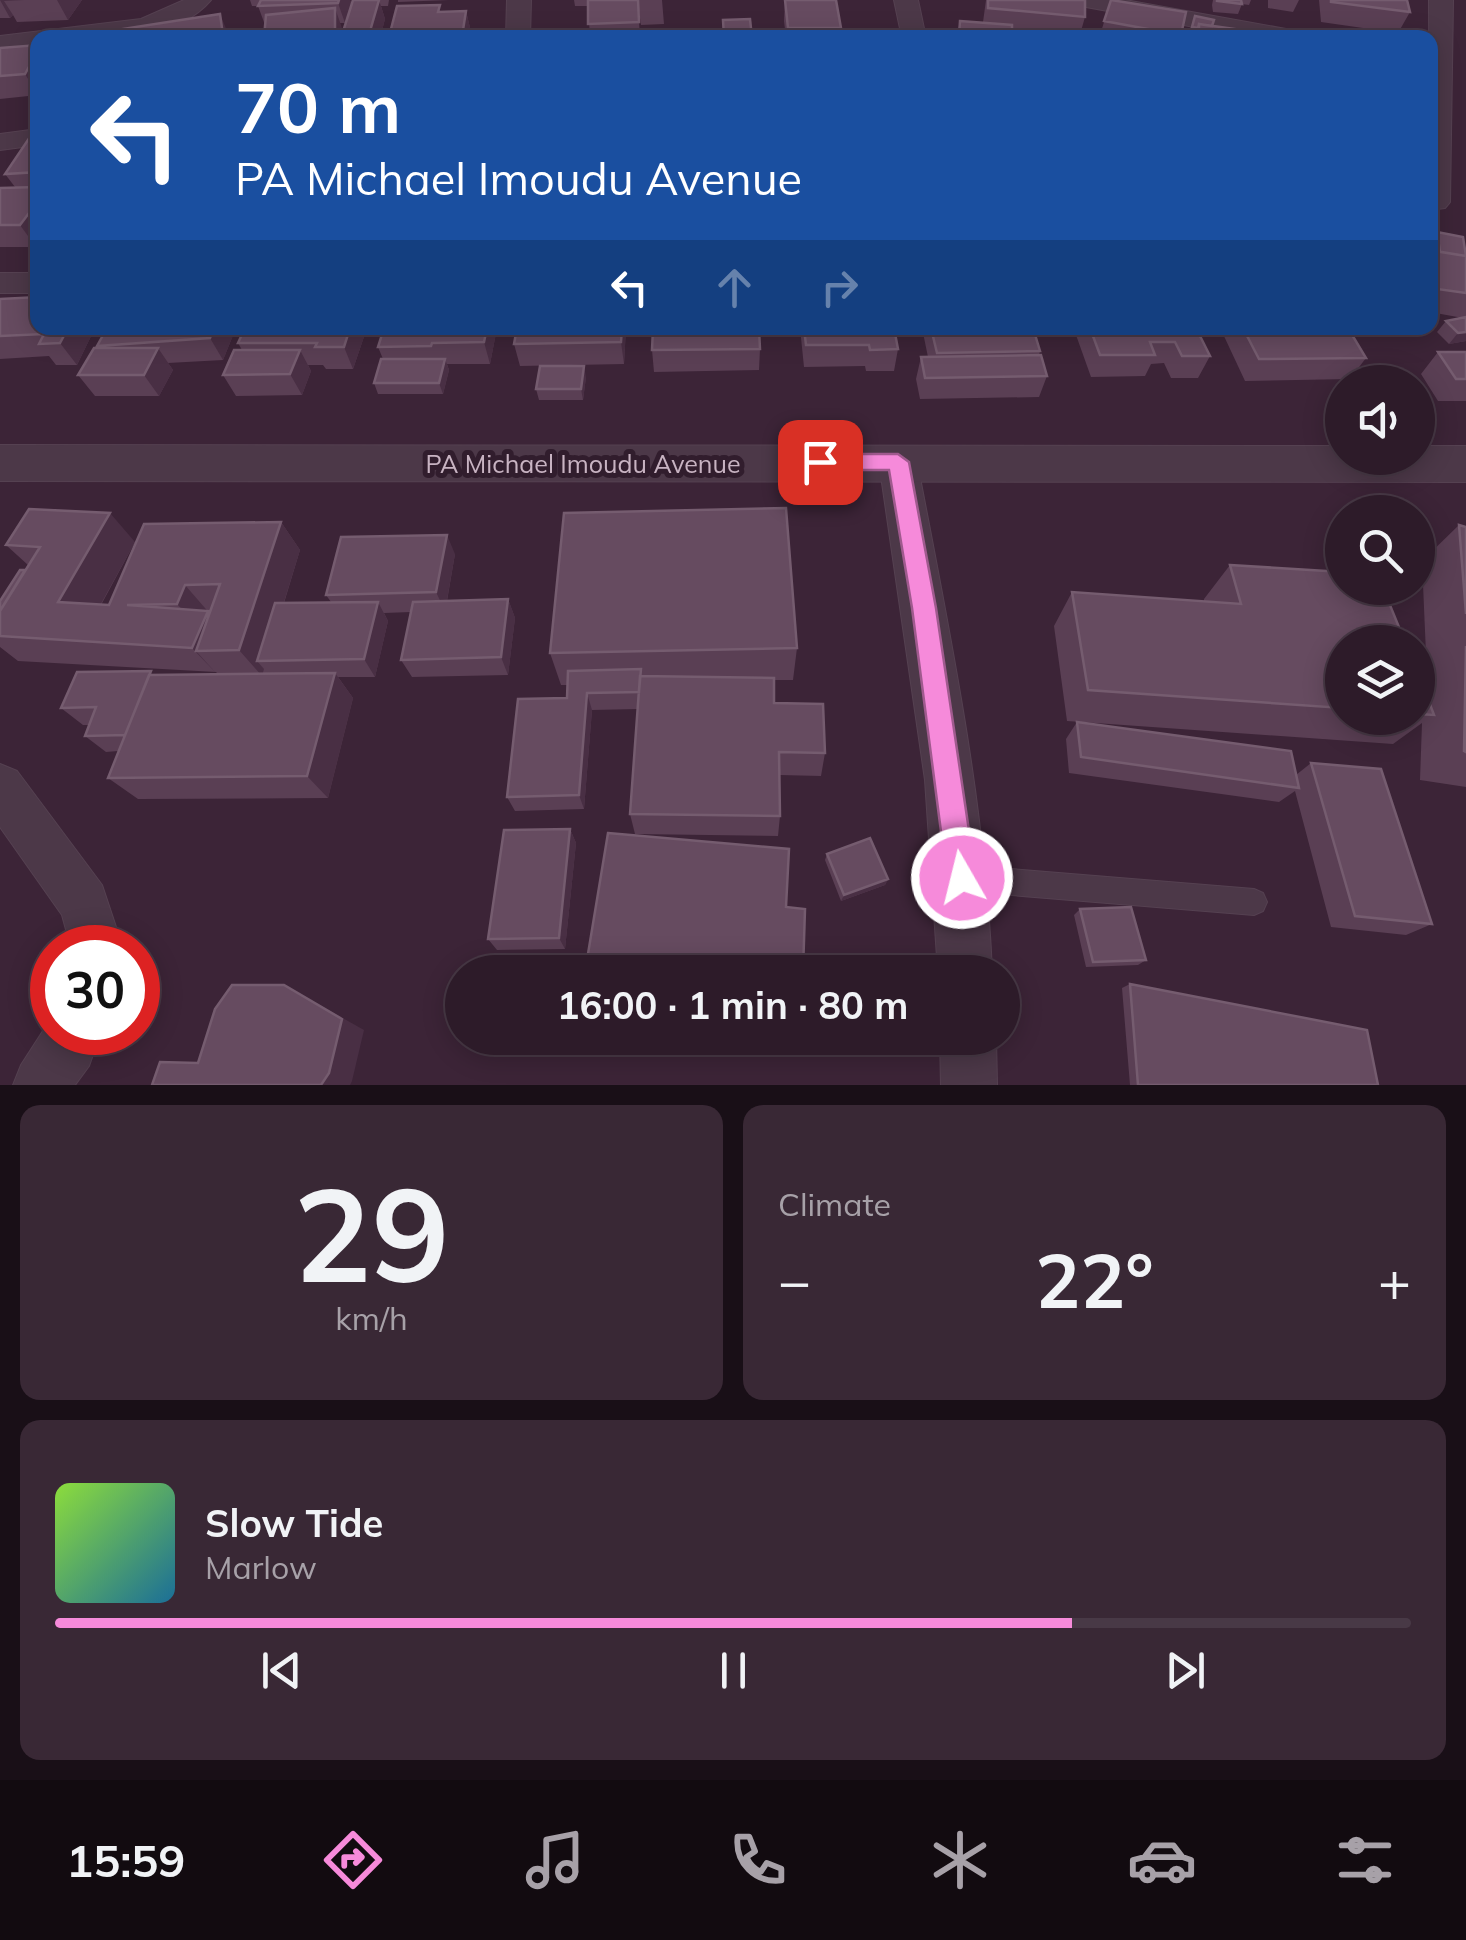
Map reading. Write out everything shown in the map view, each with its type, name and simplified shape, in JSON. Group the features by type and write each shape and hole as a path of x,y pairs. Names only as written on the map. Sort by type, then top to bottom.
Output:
{"street":[{"path":"98,30 143,24 186,12 199,0"},
{"path":"518,30 520,0"},
{"path":"906,0 912,30"},
{"path":"1086,0 1253,30"},
{"path":"1438,30 1441,0"},
{"path":"0,43 30,39"},
{"path":"0,142 30,138"},
{"path":"1438,202 1466,207"},
{"path":"0,283 30,283"},
{"path":"898,462 924,608 962,878 964,955"},
{"name":"PA Michael Imoudu Avenue","path":"0,463 1466,464"},
{"path":"0,787 84,902 90,925"},
{"path":"40,1085 62,1055"},
{"path":"968,1055 969,1085"}],"lane":[{"path":"962,878 1254,902"}],"building":[{"path":"261,0 339,0 258,6"},
{"path":"353,0 379,0 370,30 344,30"},
{"path":"588,0 638,0 639,22 588,24"},
{"path":"785,0 836,0 841,28 788,28"},
{"path":"988,0 1085,0 1085,17 988,8"},
{"path":"1111,0 1186,12 1182,30 1154,30 1104,21"},
{"path":"1407,0 1410,12 1331,2"},
{"path":"440,5 438,12 466,11 463,30 391,30 397,6"},
{"path":"335,8 335,30 265,30 266,15"},
{"path":"220,14 222,30 116,30"},
{"path":"1195,16 1214,20 1212,26 1192,27"},
{"path":"750,19 751,30 724,30 723,20"},
{"path":"960,21 1012,25 1012,30 959,30"},
{"path":"1199,24 1241,30 1199,30"},
{"path":"30,46 30,65 25,74 0,76 0,48"},
{"path":"30,137 30,172 5,174"},
{"path":"30,187 30,212 20,225 0,225 0,188"},
{"path":"1438,232 1463,237 1466,256 1440,252"},
{"path":"1438,251 1466,256 1466,293 1438,289"},
{"path":"30,297 30,335 0,336 0,299"},
{"path":"1466,317 1466,332 1458,333 1446,321"},
{"path":"44,335 64,335 60,343 39,344"},
{"path":"103,335 211,335 210,338 97,346"},
{"path":"242,335 348,335 344,347 238,343"},
{"path":"382,335 486,335 484,342 378,347"},
{"path":"516,335 622,335 621,342 514,344"},
{"path":"653,335 759,335 760,349 652,350"},
{"path":"805,335 895,335 898,349 870,350 869,345 806,345"},
{"path":"933,335 1035,335 1040,351 937,353"},
{"path":"1093,335 1200,335 1210,356 1182,356 1175,342 1150,342 1155,355 1100,355"},
{"path":"1247,335 1352,335 1366,358 1259,359"},
{"path":"94,348 158,348 144,375 78,375"},
{"path":"234,350 300,350 290,374 223,375"},
{"path":"1438,352 1466,352 1466,379 1456,379"},
{"path":"1041,355 1047,376 925,378 921,357"},
{"path":"381,359 445,359 439,383 374,383"},
{"path":"540,366 584,366 581,389 536,389"},
{"path":"786,508 797,648 550,653 564,513"},
{"path":"29,509 110,513 58,602 109,605 144,524 281,522 239,650 196,651 220,584 185,585 177,604 127,605 208,611 192,648 0,636 0,611 40,547 6,545"},
{"path":"1459,525 1466,527 1466,614"},
{"path":"447,535 436,592 326,595 341,537"},
{"path":"1230,565 1325,571 1325,605 1390,605 1398,625 1325,625 1325,707 1088,690 1072,592 1241,604"},
{"path":"20,570 25,570 0,611 0,601"},
{"path":"508,599 501,657 401,660 413,602"},
{"path":"378,602 364,659 257,661 275,603"},
{"path":"1466,646 1466,752 1464,751"},
{"path":"641,669 639,692 587,693 579,795 507,797 518,699 567,698 568,671"},
{"path":"151,671 125,735 85,736 96,707 61,708 77,672"},
{"path":"335,673 307,776 108,778 149,675"},
{"path":"640,676 774,678 774,703 823,704 825,753 779,752 780,816 630,814"},
{"path":"1077,722 1291,751 1299,788 1081,757"},
{"path":"1311,763 1381,769 1432,924 1355,916"},
{"path":"570,829 559,938 488,939 504,830"},
{"path":"608,833 789,849 786,907 805,909 804,955 588,955"},
{"path":"870,838 888,879 844,895 827,854"},
{"path":"1131,907 1146,960 1093,962 1080,909"},
{"path":"1130,984 1367,1030 1378,1085 1138,1085"},
{"path":"232,985 284,985 342,1019 329,1073 321,1085 152,1085 160,1062 198,1063 215,1009"}],"route":[{"path":"820,462 898,462 924,608 962,878"}]}
